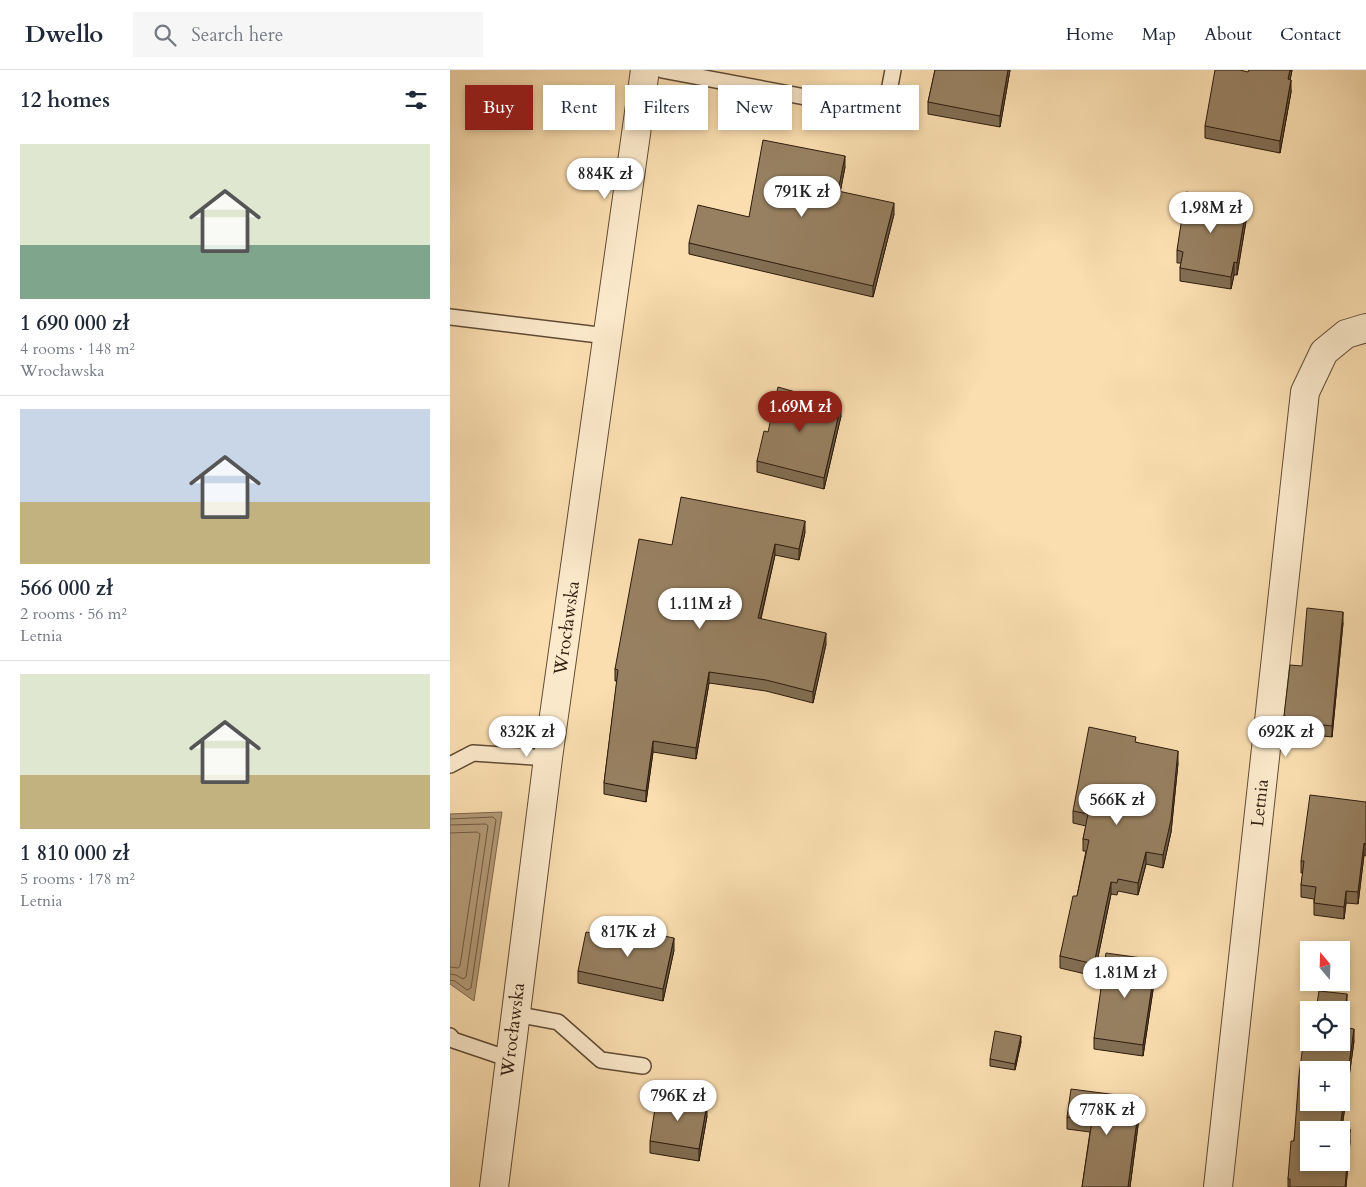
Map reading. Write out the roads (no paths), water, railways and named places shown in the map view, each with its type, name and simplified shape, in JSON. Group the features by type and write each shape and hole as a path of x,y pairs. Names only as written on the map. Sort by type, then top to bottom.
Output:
{"street":[{"name":"Wrocławska","path":"494,1187 548,758 645,70"},
{"name":"Letnia","path":"1218,1187 1305,392 1324,352 1346,334 1366,328"}],"lane":[{"path":"662,70 885,112 893,70"},
{"path":"450,317 607,336"},
{"path":"450,765 473,753 548,758"},
{"path":"515,1014 558,1022 601,1060 643,1066"},
{"path":"450,1036 453,1040 509,1059"}],"water":[{"path":"502,812 474,1001 450,984 450,814"}]}
